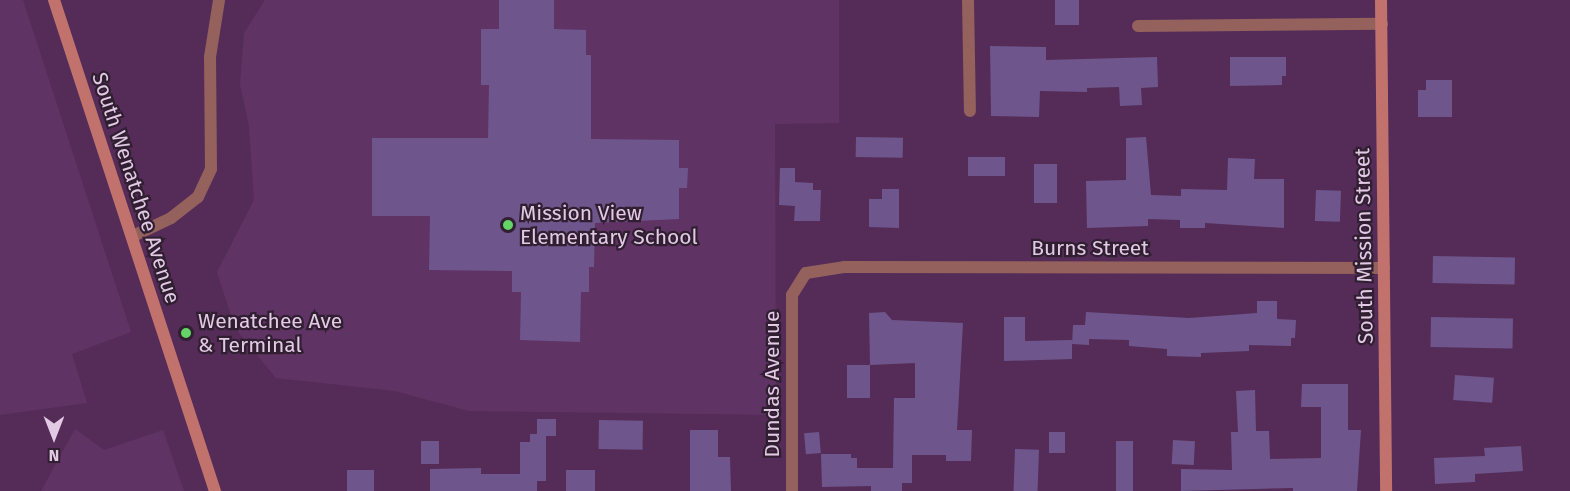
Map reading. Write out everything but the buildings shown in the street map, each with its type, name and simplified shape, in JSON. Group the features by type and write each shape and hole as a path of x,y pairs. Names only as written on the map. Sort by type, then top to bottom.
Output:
{"main road":[{"name":"South Wenatchee Avenue","path":"54,0 215,491"},
{"name":"South Mission Street","path":"1381,0 1386,491"}],"street":[{"path":"133,236 171,218 198,197 211,169 210,57 219,0"},
{"path":"968,0 970,111"},
{"path":"1138,26 1382,24"},
{"name":"Burns Street","path":"800,279 819,269 844,267 1384,268"},
{"name":"Dundas Avenue","path":"792,491 791,310 792,295 800,279"}],"shaded area":[{"path":"0,0 23,0 131,332 72,354 87,403 0,415"},
{"name":"Mission View Elementary School","path":"265,0 839,0 839,123 775,124 776,415 469,411 395,391 276,378 235,328 217,272 254,200 249,126 240,84 244,33"},
{"path":"75,429 104,450 163,430 184,491 41,491"}],"place":[{"name":"Mission View Elementary School","path":"508,225"},
{"name":"Wenatchee Ave & Terminal","path":"186,333"}]}
